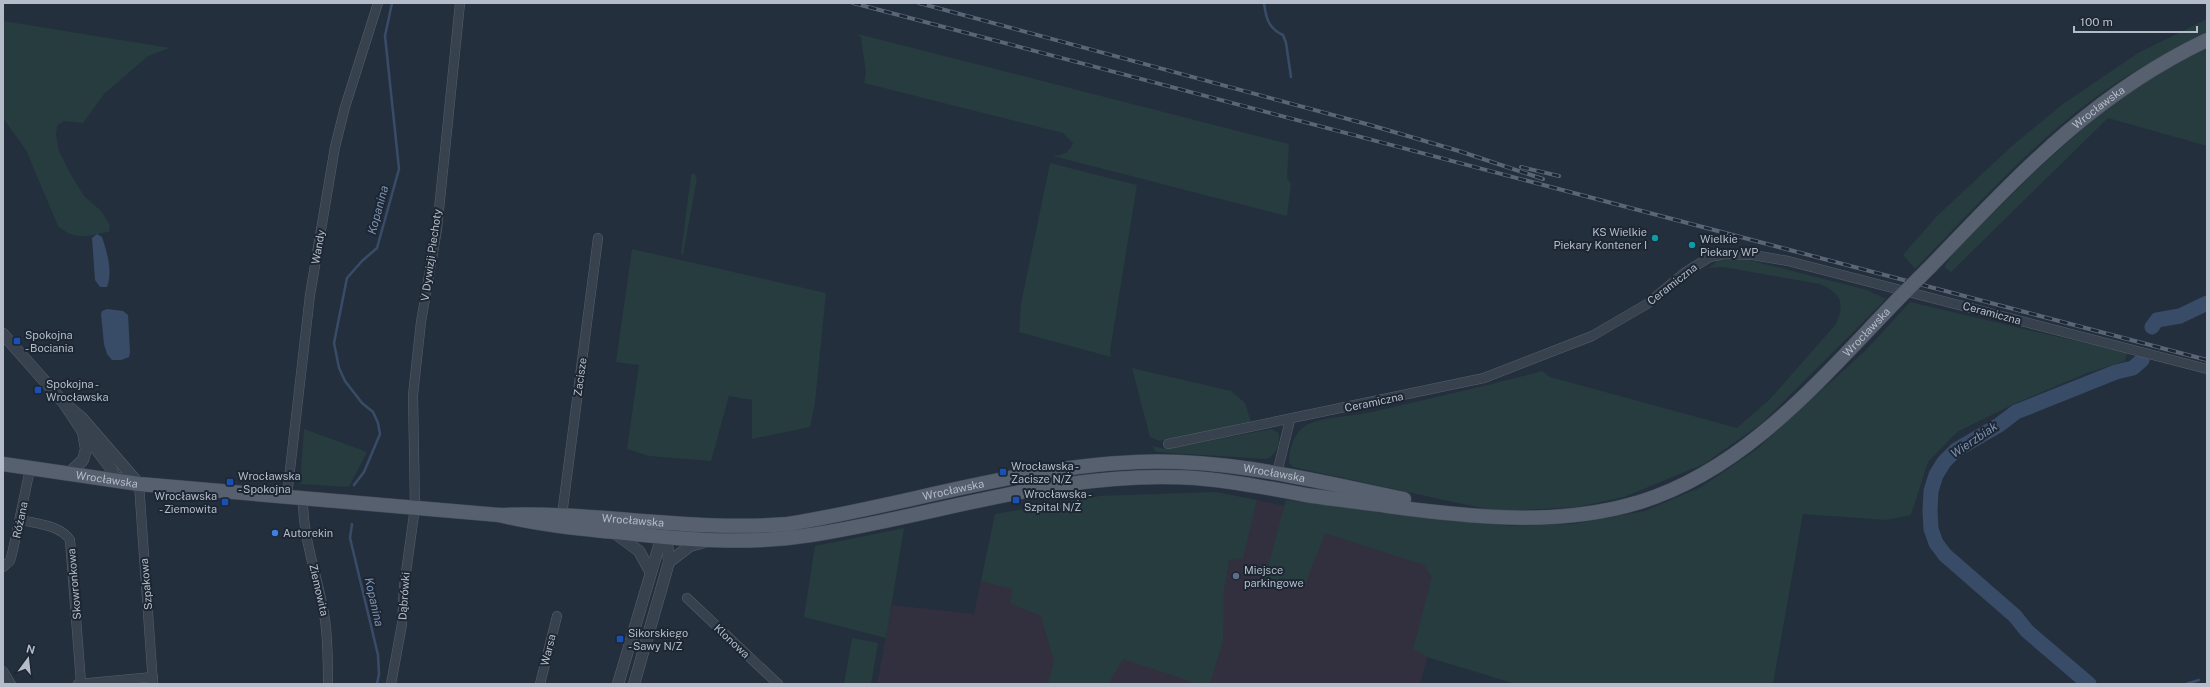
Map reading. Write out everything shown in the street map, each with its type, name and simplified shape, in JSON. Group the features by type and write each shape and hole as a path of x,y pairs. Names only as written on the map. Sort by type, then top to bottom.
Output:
{"main road":[{"name":"Wrocławska","path":"3,464 30,470 116,482 499,515 533,523 665,538 708,541 752,542 808,536 1060,485 1139,477 1192,478 1228,481 1319,496 1462,516 1477,515 1540,519 1594,514 1643,501 1675,488 1736,454 1794,405 2035,160 2080,119 2106,99 2151,70 2207,40"},
{"name":"Wrocławska","path":"499,515 535,513 694,526 750,527 788,524 1055,470 1094,465 1139,462 1193,462 1277,473 1477,515"}],"street":[{"name":"Wandy","path":"287,496 310,295 335,147 345,107 378,3"},
{"name":"V Dywizji Piechoty","path":"415,507 412,395 421,322 437,229 460,3"},
{"name":"Zacisze","path":"562,515 598,238"},
{"name":"Ceramiczna","path":"1168,444 1290,420 1484,378 1539,358 1592,336 1620,321 1646,304 1697,263 1710,257 1724,254 1753,255 1788,261 2207,369"},
{"path":"3,334 64,403 83,432 112,470 116,482"},
{"path":"64,403 81,417 139,484"},
{"path":"1277,473 1290,420"},
{"path":"67,475 83,460 86,449 83,432"},
{"path":"116,457 122,472 116,482"},
{"name":"Różana","path":"3,567 10,561 21,520 30,470"},
{"name":"Szpakowa","path":"139,484 153,681"},
{"name":"Ziemowita","path":"303,497 305,532 325,620 328,684"},
{"name":"Dąbrówki","path":"391,684 402,624 404,587 415,507"},
{"name":"Skowronkowa","path":"21,520 57,528 65,533 70,540 80,684"},
{"path":"634,684 669,562 668,546 665,538 659,529 648,523"},
{"path":"618,684 650,571 659,546 665,538 678,530 694,526"},
{"path":"613,532 640,551 650,571"},
{"path":"669,562 690,546 708,541"},
{"name":"Klonowa","path":"687,598 778,684"},
{"name":"Warsa","path":"540,684 557,616"},
{"path":"3,671 11,684"},
{"path":"80,684 153,681"}],"shaded area":[{"path":"1216,492 1459,541 1420,684 877,684 892,605 974,614 995,514 1100,496"}],"green space":[{"path":"2207,19 2207,34 2130,74 2080,109 2055,130 2006,175 1915,269 1903,255 1936,217 2013,145 2063,104 2138,53"},
{"path":"3,21 170,48 148,56 104,94 83,123 64,121 57,126 56,135 59,151 84,196 101,211 110,225 109,232 88,236 77,236 58,226 26,150 3,118"},
{"path":"858,34 1289,144 1287,178 1291,184 1287,216 1053,156 1065,153 1070,149 1073,143 1063,133 864,83 866,73 861,37"},
{"path":"2207,49 2207,146 2108,118 1951,272 1944,267 1957,249 1973,232 2076,135 2125,97 2178,64"},
{"path":"1050,163 1137,185 1110,351 1111,357 1019,332 1021,304"},
{"path":"694,173 697,178 683,255 681,254 691,175"},
{"path":"632,249 826,293 815,402 810,427 752,439 752,400 729,396 711,461 649,456 627,449 639,365 616,362"},
{"path":"1718,260 1749,260 1867,290 1886,299 1762,423 1704,464 1624,497 1577,507 1501,511 1293,467 1289,463 1290,451 1294,439 1305,426 1311,423 1331,418 1368,413 1477,388 1542,371 1550,377 1737,428 1770,399 1836,324 1841,305 1840,300 1833,292 1820,284 1723,267 1709,268"},
{"path":"1910,302 2127,353 2125,361 2087,373 2016,403 1957,432 1928,462 1911,515 1886,520 1803,514 1773,684 1516,684 1430,658 1413,649 1432,577 1424,565 1325,533 1304,588 1265,578 1286,500 1510,526 1573,524 1645,511 1701,487 1757,449 1866,350"},
{"path":"1132,368 1231,391 1245,403 1251,422 1248,425 1159,441 1150,437"},
{"path":"304,429 367,452 349,487 300,484"},
{"path":"1272,429 1278,433 1279,440 1275,452 1272,456 1266,459 1156,452 1152,446 1166,449"},
{"path":"1216,492 1257,500 1243,558 1229,560 1224,589 1223,640 1210,684 1199,684 1123,659 1108,684 1048,684 1054,661 1041,616 1010,603 1012,589 981,581 995,514 1100,496"},
{"path":"904,528 886,638 804,617 815,546"},
{"path":"852,638 878,643 871,684 844,684"}],"water":[{"path":"97,234 102,237 109,262 109,281 107,287 100,287 95,280 92,238"},
{"path":"107,309 123,311 128,315 130,352 129,357 121,360 112,360 107,354 104,344 101,314 102,311"}],"waterway":[{"name":"Kopanina","path":"354,485 364,472 380,434 378,423 373,412 362,403 345,381 339,368 334,343 347,278 362,261 377,248 399,169 385,36 392,3"},
{"path":"1264,3 1271,26 1283,35 1286,43 1291,77"},
{"name":"Wierzbiak","path":"2152,327 2157,320 2180,316 2207,303"},
{"name":"Wierzbiak","path":"2089,684 2027,631 2015,616 1945,555 1936,543 1931,529 1931,491 1936,475 1944,462 1956,450 1999,425 2016,412 2116,372 2133,368 2142,360"},
{"name":"Kopanina","path":"352,524 350,538 378,655 379,674 377,684"},
{"path":"2186,684 2199,680"}],"railway":[{"path":"853,3 2207,360"},
{"path":"919,3 1370,125 1459,151 1543,179"},
{"path":"1521,167 1559,176"}],"place":[{"name":"KS Wielkie Piekary Kontener I","path":"1655,238"},
{"name":"Wielkie Piekary WP","path":"1692,245"},
{"name":"Spokojna - Bociania","path":"17,341"},
{"name":"Spokojna - Wrocławska","path":"38,390"},
{"name":"Wrocławska - Zacisze N/Ż","path":"1003,472"},
{"name":"Wrocławska - Spokojna","path":"230,482"},
{"name":"Wrocławska - Szpital N/Ż","path":"1016,500"},
{"name":"Wrocławska - Ziemowita","path":"225,502"},
{"name":"Autorekin","path":"275,533"},
{"name":"Miejsce parkingowe","path":"1236,576"},
{"name":"Sikorskiego - Sawy N/Ż","path":"620,639"}]}
